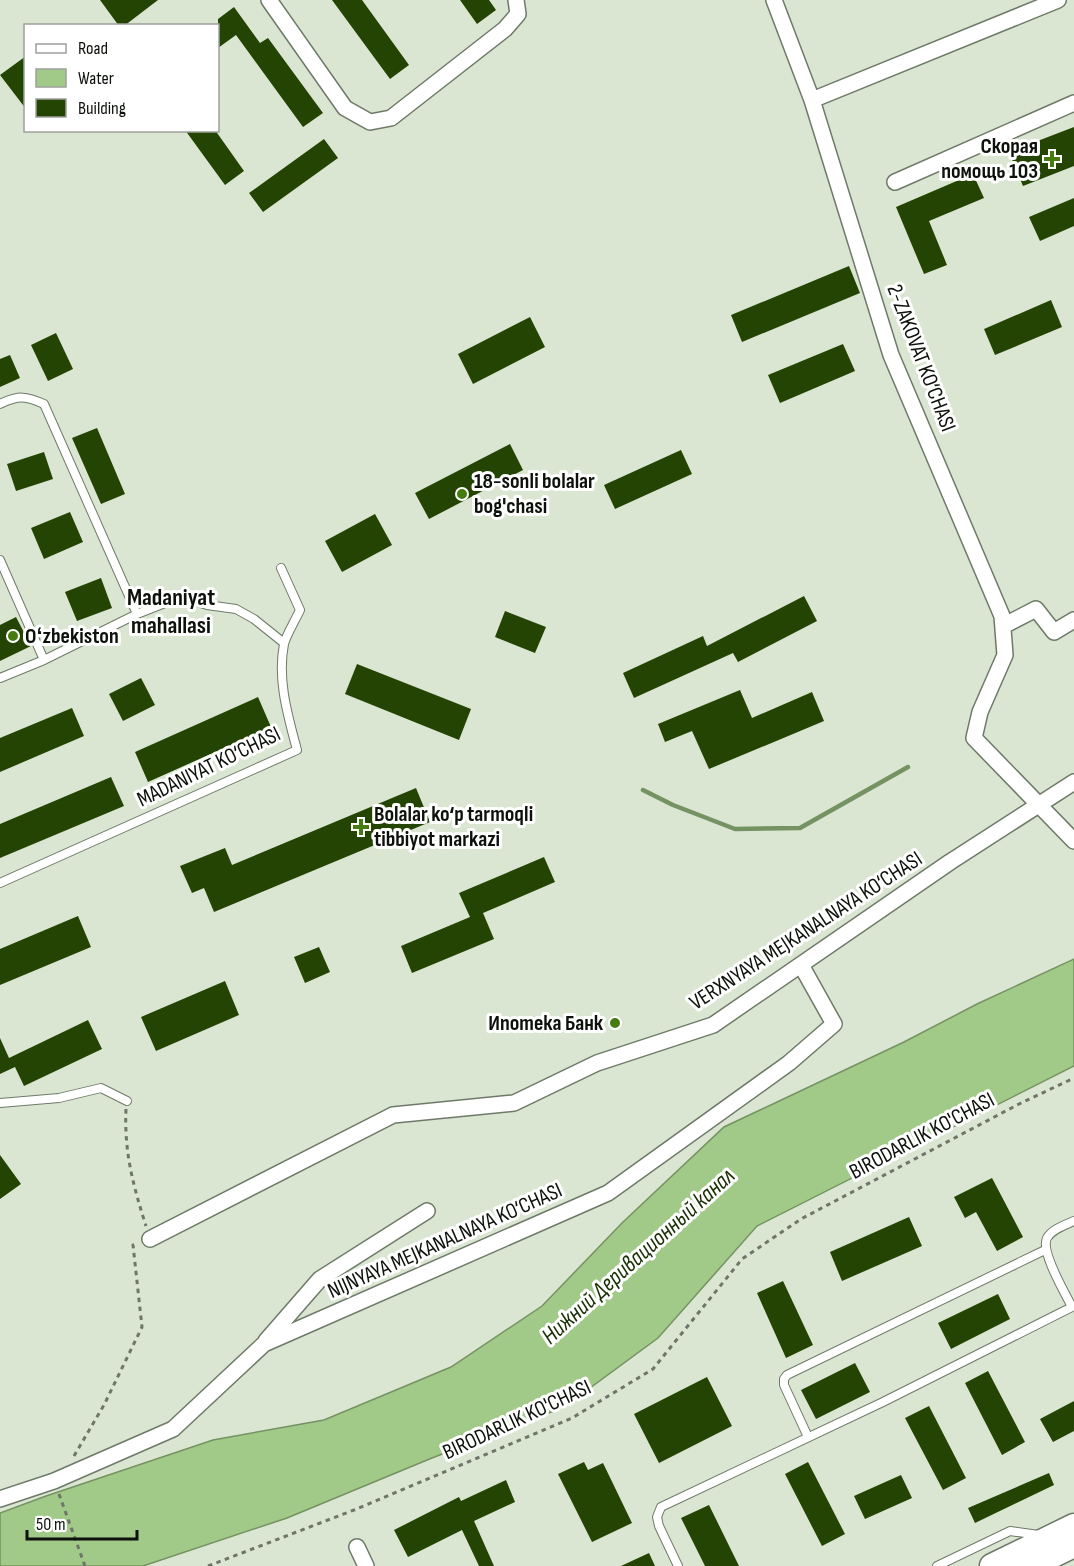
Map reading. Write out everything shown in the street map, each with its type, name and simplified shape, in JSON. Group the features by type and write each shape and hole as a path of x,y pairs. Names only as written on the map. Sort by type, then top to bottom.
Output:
{"main road":[{"path":"1032,1566 1063,1541 1074,1526"},
{"path":"992,1566 1063,1541"}],"street":[{"path":"269,0 345,108 370,122 391,118 505,30 518,14 516,0"},
{"name":"2-ZAKOVAT KO‘CHASI","path":"774,0 812,100 891,355 1002,616 1005,655 980,712 974,738 1074,841"},
{"path":"812,100 1058,0"},
{"path":"895,182 1074,103"},
{"path":"1003,626 1036,609 1054,632 1074,620"},
{"name":"VERXNYAYA MEJKANALNAYA KO‘CHASI","path":"150,1239 393,1115 514,1103 597,1063 713,1025 1038,804 1074,782"},
{"name":"NIJNYAYA MEJKANALNAYA KO‘CHASI","path":"0,1499 57,1480 173,1430 264,1344 608,1193 789,1062 834,1024 801,965"},
{"path":"264,1344 320,1279 427,1211"},
{"path":"357,1547 366,1566"}],"lane":[{"path":"0,404 12,398 27,396 45,404 137,614"},
{"path":"0,560 44,660"},
{"name":"MADANIYAT KO‘CHASI","path":"0,883 297,750 283,696 284,643 300,610 281,568"},
{"path":"0,678 44,660 137,614 180,597 207,605 236,609 254,619 284,643"},
{"path":"0,1103 59,1098 100,1088 127,1101"},
{"path":"678,1566 659,1526 657,1516 661,1508 1073,1306 1045,1250 1046,1239 1053,1231 1074,1221"},
{"path":"808,1437 784,1385 787,1375 1045,1250"},
{"path":"937,1566 1010,1531 1063,1541"}],"path":[{"name":"BIRODARLIK KO'CHASI","path":"208,1566 354,1510 572,1418 653,1369 742,1258 801,1219 1019,1104 1074,1078"},
{"path":"85,1566 57,1480 104,1405 142,1328 133,1245 150,1239 134,1188 125,1137 127,1101"}],"water":[{"name":"Нижний Деривационный канал","path":"1074,959 1074,1066 757,1226 658,1338 564,1407 287,1518 143,1566 0,1566 0,1513 213,1440 324,1420 451,1367 542,1306 622,1223 724,1127"}],"building":[{"path":"100,0 158,0 127,24 118,24"},
{"path":"332,0 362,0 409,65 390,79"},
{"path":"460,0 489,0 496,10 477,24"},
{"path":"234,7 260,43 268,38 323,113 303,127 236,35 219,47 218,19"},
{"path":"24,57 24,106 0,75"},
{"path":"1074,127 1074,166 1023,186 1009,152"},
{"path":"186,132 216,132 244,171 225,185"},
{"path":"324,139 338,158 263,212 249,193"},
{"path":"973,174 984,198 929,221 947,265 924,274 896,207"},
{"path":"1074,198 1074,226 1040,241 1029,217"},
{"path":"849,266 860,293 742,342 731,315"},
{"path":"1051,300 1062,327 995,355 984,329"},
{"path":"530,317 545,347 473,384 458,354"},
{"path":"56,333 73,369 48,381 31,345"},
{"path":"843,344 855,371 780,403 768,375"},
{"path":"10,355 20,378 0,387 0,359"},
{"path":"97,428 125,494 101,504 72,438"},
{"path":"510,444 523,470 429,519 415,493"},
{"path":"681,450 692,474 615,509 604,485"},
{"path":"44,452 53,479 16,491 7,464"},
{"path":"70,512 83,542 44,559 31,528"},
{"path":"375,514 392,545 342,572 325,541"},
{"path":"101,578 112,608 77,621 65,592"},
{"path":"804,596 817,621 738,662 733,653 634,698 623,673 703,636 707,646"},
{"path":"505,611 546,627 535,653 495,637"},
{"name":"Oʻzbekiston","path":"16,617 31,646 0,661 0,625"},
{"path":"357,664 471,709 459,740 345,694"},
{"path":"141,678 155,705 123,721 109,694"},
{"path":"740,690 752,718 812,692 824,721 709,769 692,731 665,742 658,724"},
{"path":"258,697 271,727 148,782 135,752"},
{"path":"72,708 84,736 0,772 0,738"},
{"path":"111,777 124,806 0,858 0,824"},
{"path":"416,788 430,822 214,912 204,888 192,893 180,866 225,848 232,865"},
{"path":"544,857 555,882 483,913 494,939 412,973 401,946 470,917 459,893"},
{"path":"78,916 91,947 0,985 0,949"},
{"path":"319,947 330,972 305,983 294,957"},
{"path":"225,981 239,1015 156,1051 141,1017"},
{"path":"88,1020 102,1049 24,1086 15,1067 0,1074 0,1038 9,1058"},
{"path":"0,1155 21,1184 0,1199"},
{"path":"992,1178 1023,1237 997,1251 976,1212 965,1218 954,1197"},
{"path":"909,1217 922,1246 842,1281 830,1252"},
{"path":"783,1281 813,1345 786,1358 757,1293"},
{"path":"998,1294 1010,1319 951,1349 938,1323"},
{"path":"855,1363 870,1392 816,1419 801,1390"},
{"path":"988,1371 1025,1442 1002,1455 965,1383"},
{"path":"707,1377 732,1426 659,1463 634,1414"},
{"path":"1074,1401 1074,1431 1053,1442 1040,1419"},
{"path":"929,1406 966,1478 943,1490 905,1418"},
{"path":"584,1462 588,1470 603,1463 632,1523 592,1542 558,1474"},
{"path":"808,1462 845,1534 822,1546 785,1474"},
{"path":"1049,1473 1054,1485 975,1523 968,1508"},
{"path":"901,1475 912,1498 865,1519 854,1496"},
{"path":"506,1480 515,1502 474,1521 494,1566 479,1566 462,1530 408,1557 394,1530 459,1497 461,1501"},
{"path":"709,1505 739,1566 705,1566 681,1518"},
{"path":"649,1553 655,1566 621,1566"}],"waterway":[{"path":"643,790 673,805 735,829 800,828 908,767"}],"place":[{"name":"Скорая помощь 103","path":"1052,159"},
{"name":"18-sonli bolalar bog'chasi","path":"462,494"},
{"name":"Oʻzbekiston","path":"13,636"},
{"name":"Bolalar ko‘p tarmoqli tibbiyot markazi","path":"361,827"},
{"name":"Ипотека Банк","path":"615,1023"}],"district":[{"name":"Madaniyat mahallasi","path":"171,611"}]}
